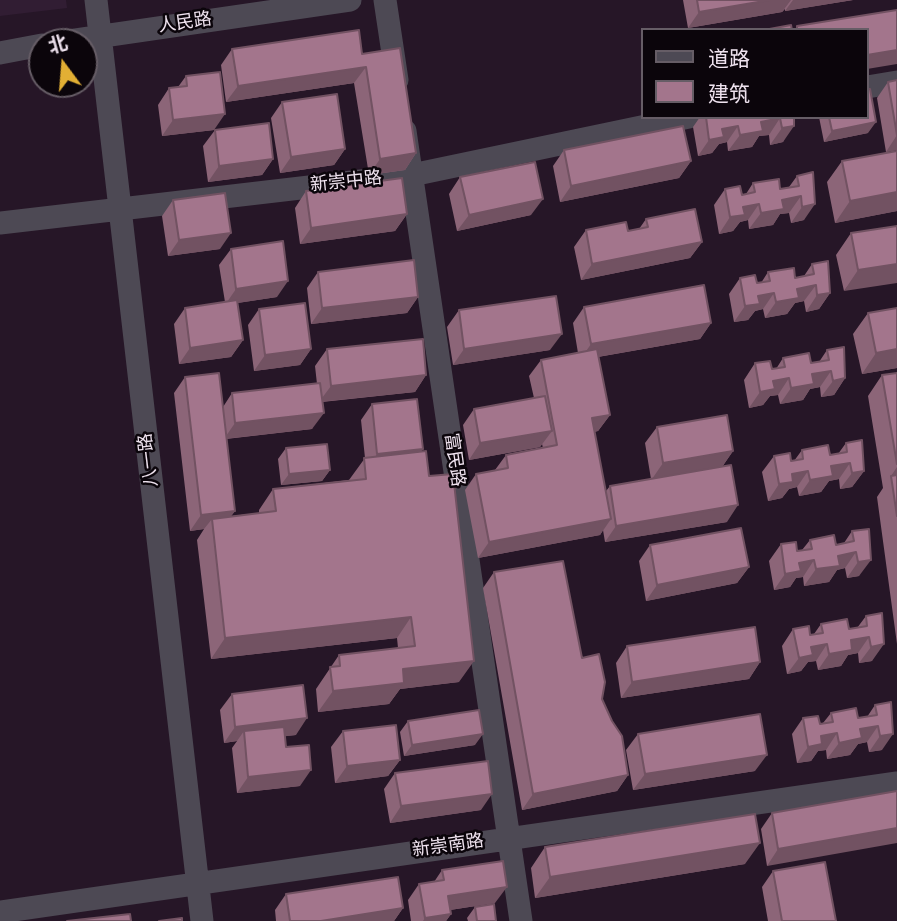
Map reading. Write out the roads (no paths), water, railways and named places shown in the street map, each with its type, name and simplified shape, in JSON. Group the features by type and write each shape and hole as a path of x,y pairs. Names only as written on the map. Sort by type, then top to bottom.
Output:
{"street":[{"name":"八一路","path":"96,0 202,921"},
{"name":"人民路","path":"100,36 349,0"},
{"name":"富民路","path":"384,0 521,921"},
{"path":"0,52 28,48"},
{"path":"869,87 897,82"},
{"name":"新崇中路","path":"0,223 412,175 679,119"},
{"name":"新崇南路","path":"0,912 198,881 897,783"}]}
